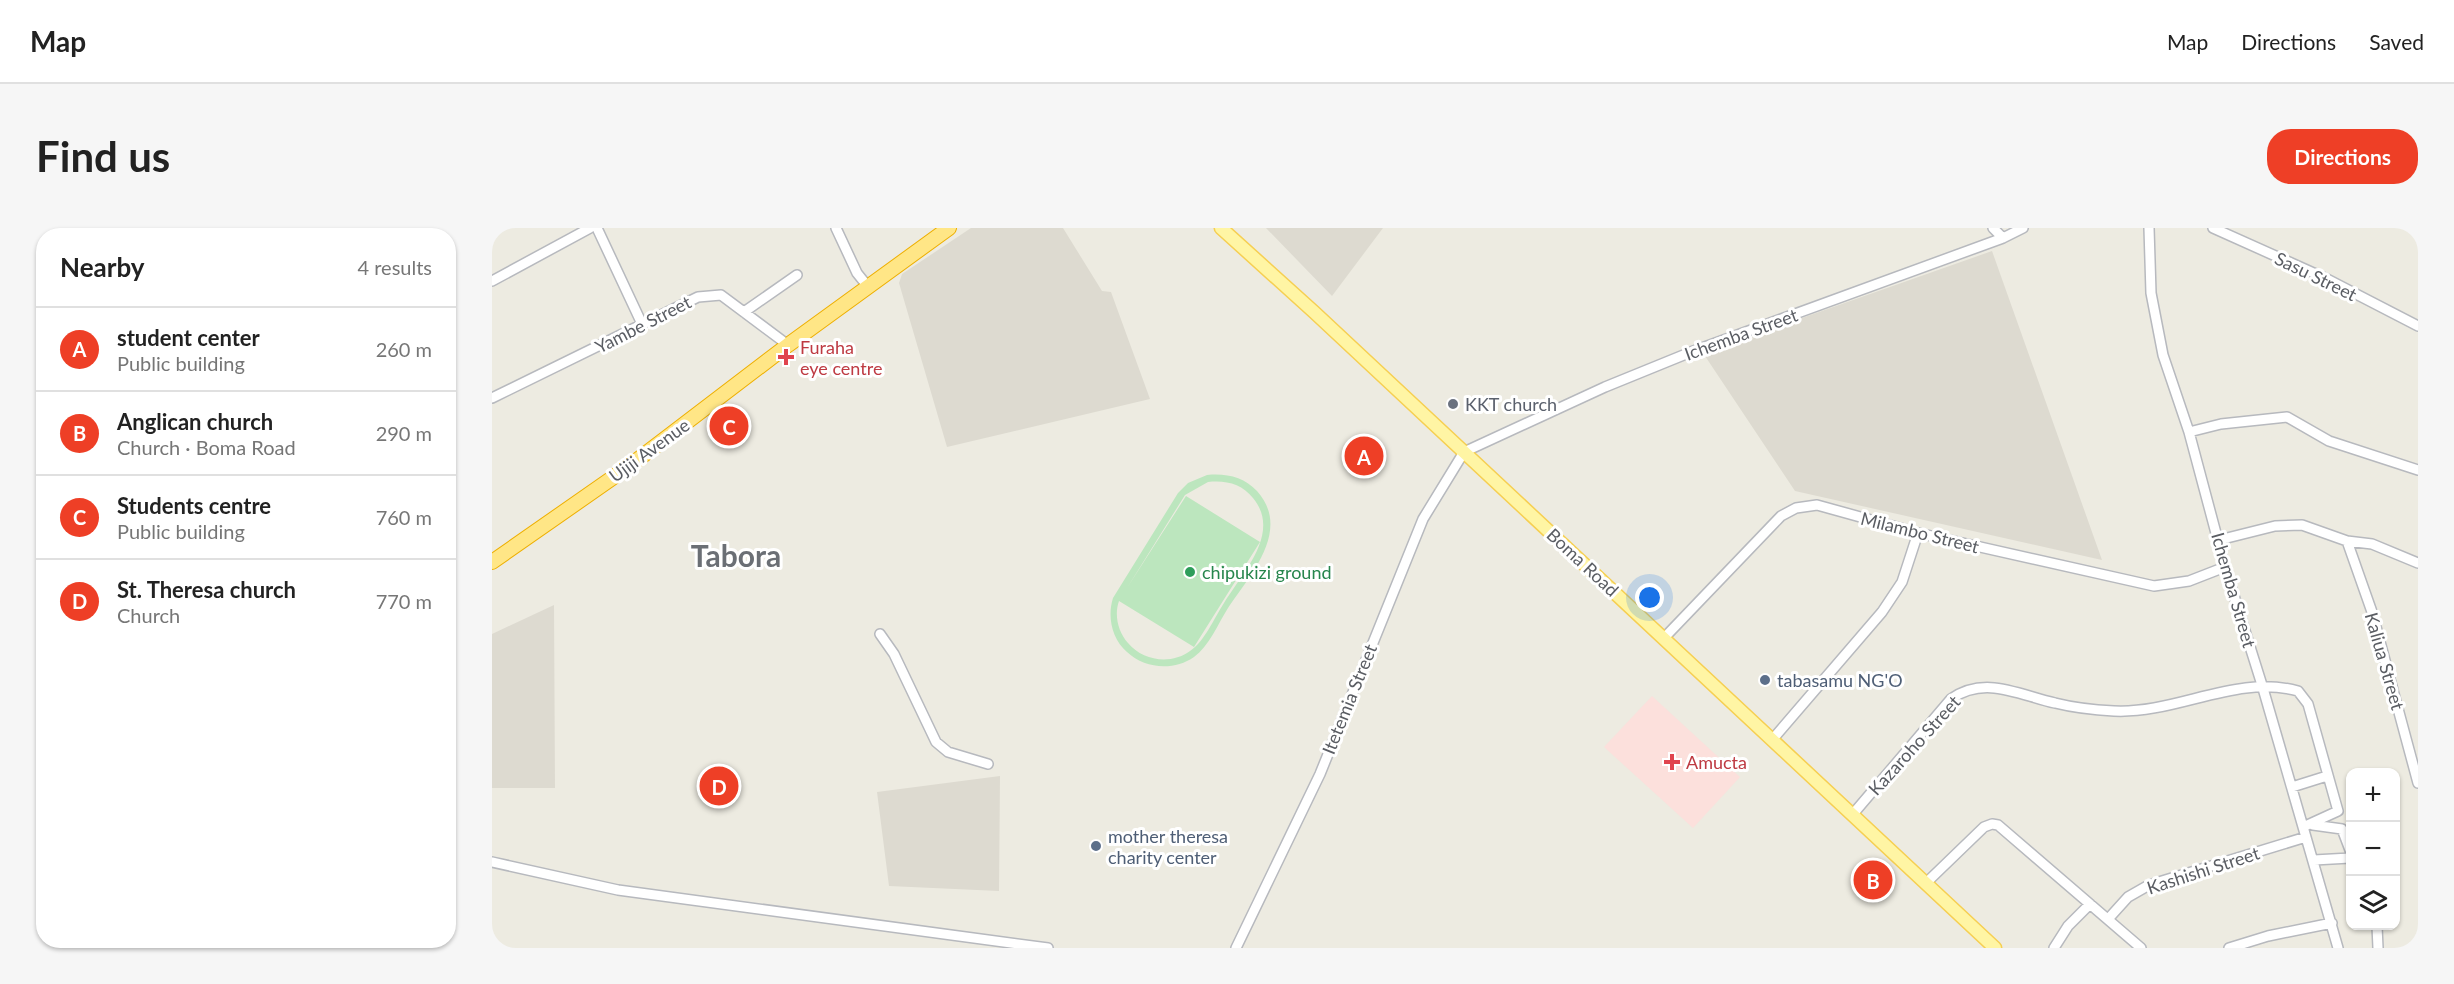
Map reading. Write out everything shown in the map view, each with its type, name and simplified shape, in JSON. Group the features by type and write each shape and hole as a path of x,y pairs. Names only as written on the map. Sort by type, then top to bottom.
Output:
{"highway":[{"name":"Ujiji Avenue","path":"492,562 628,467 788,345 949,228"}],"main road":[{"name":"Boma Road","path":"1221,228 1995,948"}],"street":[{"path":"492,281 590,228"},
{"path":"597,228 642,324"},
{"path":"836,228 857,273 869,288"},
{"path":"1993,228 2003,238"},
{"name":"Ichemba Street","path":"1464,452 1605,387 1691,352 2003,238 2023,228"},
{"name":"Ichemba Street","path":"2149,228 2151,293 2163,355 2189,432 2225,567 2306,829 2338,948"},
{"name":"Sasu Street","path":"2213,228 2327,279 2418,326"},
{"path":"744,312 797,275"},
{"name":"Yambe Street","path":"492,398 698,297 710,294 721,295 788,345"},
{"path":"2189,432 2221,424 2287,417 2329,441 2418,470"},
{"name":"Itetemia Street","path":"1236,948 1320,774 1423,519 1464,452"},
{"name":"Milambo Street","path":"1664,638 1781,516 1796,508 1817,505 1918,533 2154,586 2189,581 2225,567"},
{"path":"2219,540 2289,524 2311,527 2347,541 2372,544 2418,563"},
{"path":"1772,740 1882,612 1902,582 1918,533"},
{"name":"Kaliua Street","path":"2347,541 2372,612 2418,783"},
{"path":"880,634 894,654 936,742 948,752 988,765"},
{"path":"2262,685 2291,689 2305,697 2327,776 2292,787"},
{"name":"Kazaroho Street","path":"1853,814 1951,699 1964,690 1978,687 2006,689 2072,707 2118,711 2141,710 2262,685"},
{"name":"Kashishi Street","path":"2109,918 2128,897 2149,885 2306,829 2337,813 2327,776"},
{"path":"1926,883 1984,827 1992,824 1998,825 2109,918 2141,948"},
{"path":"2306,829 2342,830 2346,840"},
{"path":"2314,861 2346,858"},
{"path":"492,862 618,890 982,943 1048,948"},
{"path":"2054,948 2068,926 2090,904"},
{"path":"2229,948 2268,936 2331,923"},
{"path":"2377,930 2378,948"}],"shaded area":[{"path":"971,228 1063,228 1102,291 1111,292 1150,399 947,447 899,283 902,274"},
{"path":"1266,228 1383,228 1332,296"},
{"path":"1992,251 2102,560 1795,491 1703,353"},
{"path":"554,605 555,788 492,788 492,634"},
{"name":"Amucta","path":"1652,696 1740,777 1693,828 1604,747"},
{"path":"1000,776 999,891 889,886 877,792"}],"green space":[{"name":"chipukizi ground","path":"1207,475 1228,475 1246,482 1257,491 1267,506 1270,521 1269,536 1256,567 1209,641 1199,652 1178,665 1151,665 1134,658 1118,641 1112,627 1111,605 1113,598 1178,493 1188,483","holes":["1208,482 1227,482 1249,493 1261,511 1263,525 1260,542 1186,496 1127,588 1185,495","1260,543 1205,635 1195,647 1190,651 1174,658 1149,657 1134,649 1122,634 1117,618 1119,601 1194,647"]}],"place":[{"name":"Furaha eye centre","path":"786,357"},
{"name":"KKT church","path":"1453,404"},
{"name":"Students centre","path":"729,426"},
{"name":"student center","path":"1364,456"},
{"name":"chipukizi ground","path":"1190,572"},
{"name":"tabasamu NG'O","path":"1765,680"},
{"name":"Amucta","path":"1672,762"},
{"name":"St. Theresa church","path":"719,786"},
{"name":"mother theresa charity center","path":"1096,846"},
{"name":"Anglican church","path":"1873,880"}],"district":[{"name":"Tabora","path":"736,555"}]}
